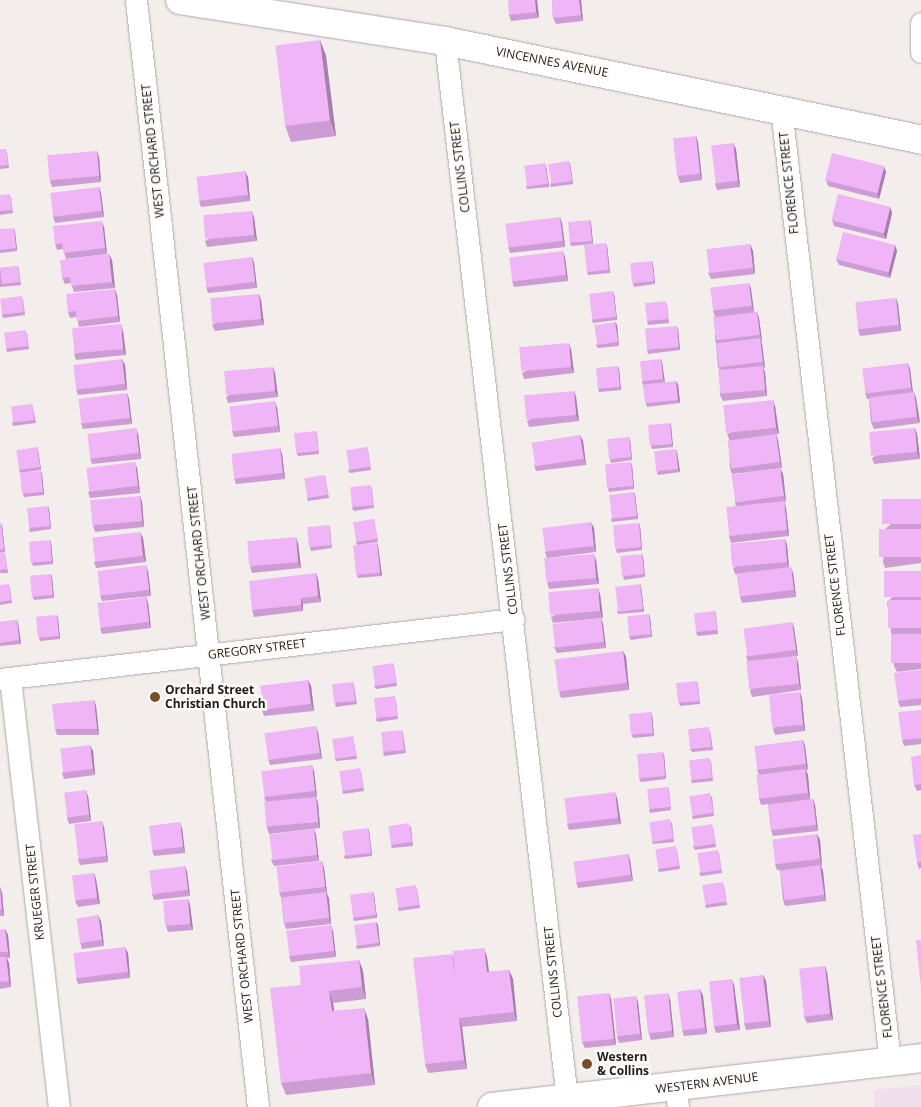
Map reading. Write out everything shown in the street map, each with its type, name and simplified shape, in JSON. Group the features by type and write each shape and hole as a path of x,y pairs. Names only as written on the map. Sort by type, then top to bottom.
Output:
{"main road":[{"name":"VINCENNES AVENUE","path":"180,0 445,41 781,108 921,140"},
{"name":"WESTERN AVENUE","path":"492,1107 567,1098 676,1097 921,1058"}],"street":[{"name":"WEST ORCHARD STREET","path":"136,0 210,654 258,1107"},
{"path":"921,23 921,52"},
{"name":"COLLINS STREET","path":"445,41 514,619 567,1098"},
{"name":"FLORENCE STREET","path":"781,108 890,1062"},
{"name":"GREGORY STREET","path":"5,678 514,619"},
{"name":"KRUEGER STREET","path":"5,678 59,1107"}],"shaded area":[{"path":"921,1085 921,1107 875,1107 873,1090"}],"building":[{"path":"508,0 535,0 536,12 509,15"},
{"path":"552,0 579,0 581,15 553,18"},
{"path":"320,40 330,120 285,126 275,45"},
{"path":"696,136 700,174 677,176 673,138"},
{"path":"733,143 738,181 716,183 711,146"},
{"path":"0,149 6,149 8,165 0,166"},
{"path":"97,151 99,176 49,180 47,155"},
{"path":"832,153 884,166 878,193 825,180"},
{"path":"569,161 572,181 551,184 548,164"},
{"path":"545,163 548,184 527,187 524,166"},
{"path":"245,171 248,195 199,201 196,177"},
{"path":"99,187 102,211 53,217 50,193"},
{"path":"10,194 12,210 0,211 0,195"},
{"path":"838,194 890,207 884,233 831,220"},
{"path":"252,211 254,235 205,239 203,215"},
{"path":"560,217 563,241 508,248 505,224"},
{"path":"590,220 592,241 570,243 568,222"},
{"path":"102,221 105,248 64,253 62,243 55,244 53,226"},
{"path":"14,228 16,248 0,250 0,229"},
{"path":"843,232 895,245 889,272 836,259"},
{"path":"606,243 609,270 587,272 584,245"},
{"path":"750,244 753,268 709,273 706,249"},
{"path":"563,251 566,275 512,281 509,258"},
{"path":"109,254 112,282 71,286 70,277 62,278 60,260"},
{"path":"252,257 255,282 206,288 203,263"},
{"path":"652,261 654,281 632,283 630,263"},
{"path":"18,266 20,282 2,284 0,268"},
{"path":"749,283 752,306 713,311 710,288"},
{"path":"115,289 118,316 77,321 76,311 68,312 66,294"},
{"path":"613,291 616,317 592,320 589,294"},
{"path":"259,294 261,319 212,323 210,298"},
{"path":"22,296 24,312 2,315 0,299"},
{"path":"896,298 899,325 858,329 855,302"},
{"path":"666,301 668,319 647,321 645,303"},
{"path":"757,312 760,335 716,340 713,317"},
{"path":"615,322 618,342 597,345 594,325"},
{"path":"121,324 123,349 74,353 72,328"},
{"path":"677,326 679,347 647,350 645,329"},
{"path":"26,330 28,346 6,349 4,333"},
{"path":"760,338 763,362 719,367 716,343"},
{"path":"569,343 571,367 521,371 519,347"},
{"path":"122,359 125,384 76,390 73,365"},
{"path":"661,359 663,379 642,381 640,361"},
{"path":"908,363 911,388 865,393 862,369"},
{"path":"618,366 620,387 598,389 596,368"},
{"path":"763,366 765,390 720,394 718,370"},
{"path":"273,367 275,391 226,395 224,371"},
{"path":"676,381 678,400 645,403 643,384"},
{"path":"574,391 576,415 526,419 524,395"},
{"path":"914,392 917,417 872,422 869,397"},
{"path":"127,393 130,418 81,424 78,399"},
{"path":"773,400 776,428 726,433 723,405"},
{"path":"275,401 278,426 232,431 229,407"},
{"path":"32,404 34,420 13,422 11,407"},
{"path":"670,423 672,444 650,446 648,425"},
{"path":"136,428 139,453 90,459 87,434"},
{"path":"915,428 917,452 871,456 869,432"},
{"path":"316,431 318,451 296,453 294,433"},
{"path":"776,434 780,462 731,469 727,441"},
{"path":"580,435 584,459 535,466 532,443"},
{"path":"629,437 631,457 609,459 607,439"},
{"path":"37,447 40,467 19,470 16,450"},
{"path":"367,447 370,467 349,470 346,450"},
{"path":"280,448 283,473 234,479 231,454"},
{"path":"676,449 678,469 656,471 654,451"},
{"path":"135,462 138,486 89,492 86,468"},
{"path":"631,462 633,486 607,488 605,464"},
{"path":"780,468 784,496 735,503 731,475"},
{"path":"41,471 43,492 22,494 20,473"},
{"path":"325,475 328,495 307,498 304,478"},
{"path":"371,485 373,505 352,507 350,487"},
{"path":"634,492 637,516 612,519 609,495"},
{"path":"140,496 142,521 92,525 90,500"},
{"path":"882,499 921,499 921,524 882,524"},
{"path":"784,501 787,530 729,536 726,507"},
{"path":"48,506 50,526 29,528 27,508"},
{"path":"374,519 377,539 356,542 353,522"},
{"path":"591,522 594,546 545,552 542,528"},
{"path":"0,523 4,549 0,550"},
{"path":"639,523 641,547 615,549 613,525"},
{"path":"329,525 331,545 309,547 307,527"},
{"path":"879,529 921,529 921,557 879,557"},
{"path":"140,532 143,556 95,562 92,538"},
{"path":"296,537 298,562 249,566 247,541"},
{"path":"785,539 787,562 732,567 730,544"},
{"path":"50,540 52,561 31,563 29,542"},
{"path":"377,543 380,573 356,575 353,546"},
{"path":"5,553 7,569 0,570 0,554"},
{"path":"594,554 596,578 546,582 544,558"},
{"path":"642,554 644,574 622,576 620,556"},
{"path":"146,565 149,590 100,596 97,571"},
{"path":"791,567 794,590 740,596 737,574"},
{"path":"884,571 921,571 921,597 884,597"},
{"path":"316,573 318,596 301,598 301,605 252,610 249,581"},
{"path":"51,574 53,595 32,597 30,576"},
{"path":"9,584 11,600 0,602 0,585"},
{"path":"640,584 643,609 618,612 615,587"},
{"path":"598,588 600,611 550,615 548,592"},
{"path":"146,597 149,622 100,628 97,603"},
{"path":"888,600 921,600 921,628 888,628"},
{"path":"715,611 717,630 696,632 694,613"},
{"path":"649,614 651,634 629,636 627,616"},
{"path":"57,615 59,636 38,638 36,617"},
{"path":"601,618 604,642 555,648 552,624"},
{"path":"17,620 19,640 0,643 0,622"},
{"path":"792,622 796,650 747,657 743,629"},
{"path":"891,634 921,634 921,663 891,663"},
{"path":"623,651 627,683 558,691 555,659"},
{"path":"796,656 799,684 749,689 746,661"},
{"path":"393,663 396,683 375,686 372,666"},
{"path":"921,670 921,698 898,701 894,673"},
{"path":"308,680 311,704 263,710 260,686"},
{"path":"697,681 699,701 678,703 676,683"},
{"path":"353,682 355,701 334,703 332,684"},
{"path":"800,692 803,725 772,728 769,695"},
{"path":"395,696 397,716 376,718 374,698"},
{"path":"94,700 97,729 55,729 52,704"},
{"path":"921,710 921,738 902,740 898,712"},
{"path":"651,712 653,733 631,735 629,714"},
{"path":"316,726 320,753 268,760 265,733"},
{"path":"709,727 711,747 690,749 688,729"},
{"path":"402,730 404,750 383,752 381,732"},
{"path":"353,736 356,756 335,759 332,739"},
{"path":"803,740 806,764 757,770 754,746"},
{"path":"90,745 93,769 63,772 60,749"},
{"path":"663,752 665,776 639,778 637,754"},
{"path":"921,755 921,784 914,785 911,757"},
{"path":"710,758 712,778 691,780 689,760"},
{"path":"312,765 315,791 265,797 261,771"},
{"path":"360,768 363,788 342,791 339,771"},
{"path":"805,769 808,793 759,799 756,775"},
{"path":"668,787 670,807 649,809 647,789"},
{"path":"86,790 89,815 67,817 64,793"},
{"path":"615,792 618,818 568,824 564,798"},
{"path":"710,793 713,813 692,816 689,796"},
{"path":"316,797 318,822 266,826 264,802"},
{"path":"813,799 816,825 772,830 768,804"},
{"path":"670,819 673,839 652,842 649,822"},
{"path":"102,821 106,856 78,859 74,824"},
{"path":"180,822 183,847 152,851 149,826"},
{"path":"409,823 412,842 391,845 388,826"},
{"path":"712,824 715,844 694,847 691,827"},
{"path":"368,828 371,853 345,856 342,831"},
{"path":"314,829 317,855 273,860 269,834"},
{"path":"817,834 820,859 775,864 772,839"},
{"path":"921,834 921,862 917,863 913,835"},
{"path":"676,846 679,866 658,869 655,849"},
{"path":"718,850 721,870 700,873 697,853"},
{"path":"628,854 631,875 576,882 574,862"},
{"path":"322,861 325,887 280,892 276,867"},
{"path":"820,865 824,895 785,900 780,871"},
{"path":"185,866 188,890 152,894 149,870"},
{"path":"94,873 97,898 75,900 72,876"},
{"path":"723,882 726,902 705,905 702,885"},
{"path":"416,885 419,905 398,908 395,888"},
{"path":"0,888 2,909 0,910"},
{"path":"326,892 329,918 285,923 281,897"},
{"path":"373,892 376,915 353,918 350,895"},
{"path":"188,899 190,924 165,926 163,901"},
{"path":"98,915 102,940 80,943 76,918"},
{"path":"376,922 379,943 357,946 354,925"},
{"path":"331,925 334,951 290,956 286,930"},
{"path":"5,929 8,952 0,952 0,930"},
{"path":"916,940 921,940 921,987"},
{"path":"125,947 128,972 76,978 73,953"},
{"path":"484,948 487,972 509,970 514,1012 459,1018 464,1060 425,1064 413,958 452,954 455,979 453,951"},
{"path":"0,957 6,957 9,981 0,982"},
{"path":"359,960 362,987 329,991 332,1011 364,1008 371,1073 281,1083 270,988 301,985 299,966"},
{"path":"825,966 830,1014 804,1016 799,969"},
{"path":"763,975 769,1021 745,1024 739,978"},
{"path":"732,979 737,1024 714,1026 709,981"},
{"path":"700,989 705,1028 682,1031 677,992"},
{"path":"609,993 614,1039 582,1042 577,996"},
{"path":"668,993 672,1031 648,1033 644,996"},
{"path":"636,996 640,1034 617,1036 613,998"}],"place":[{"name":"Orchard Street Christian Church","path":"155,697"},
{"name":"Western & Collins","path":"587,1064"}]}
